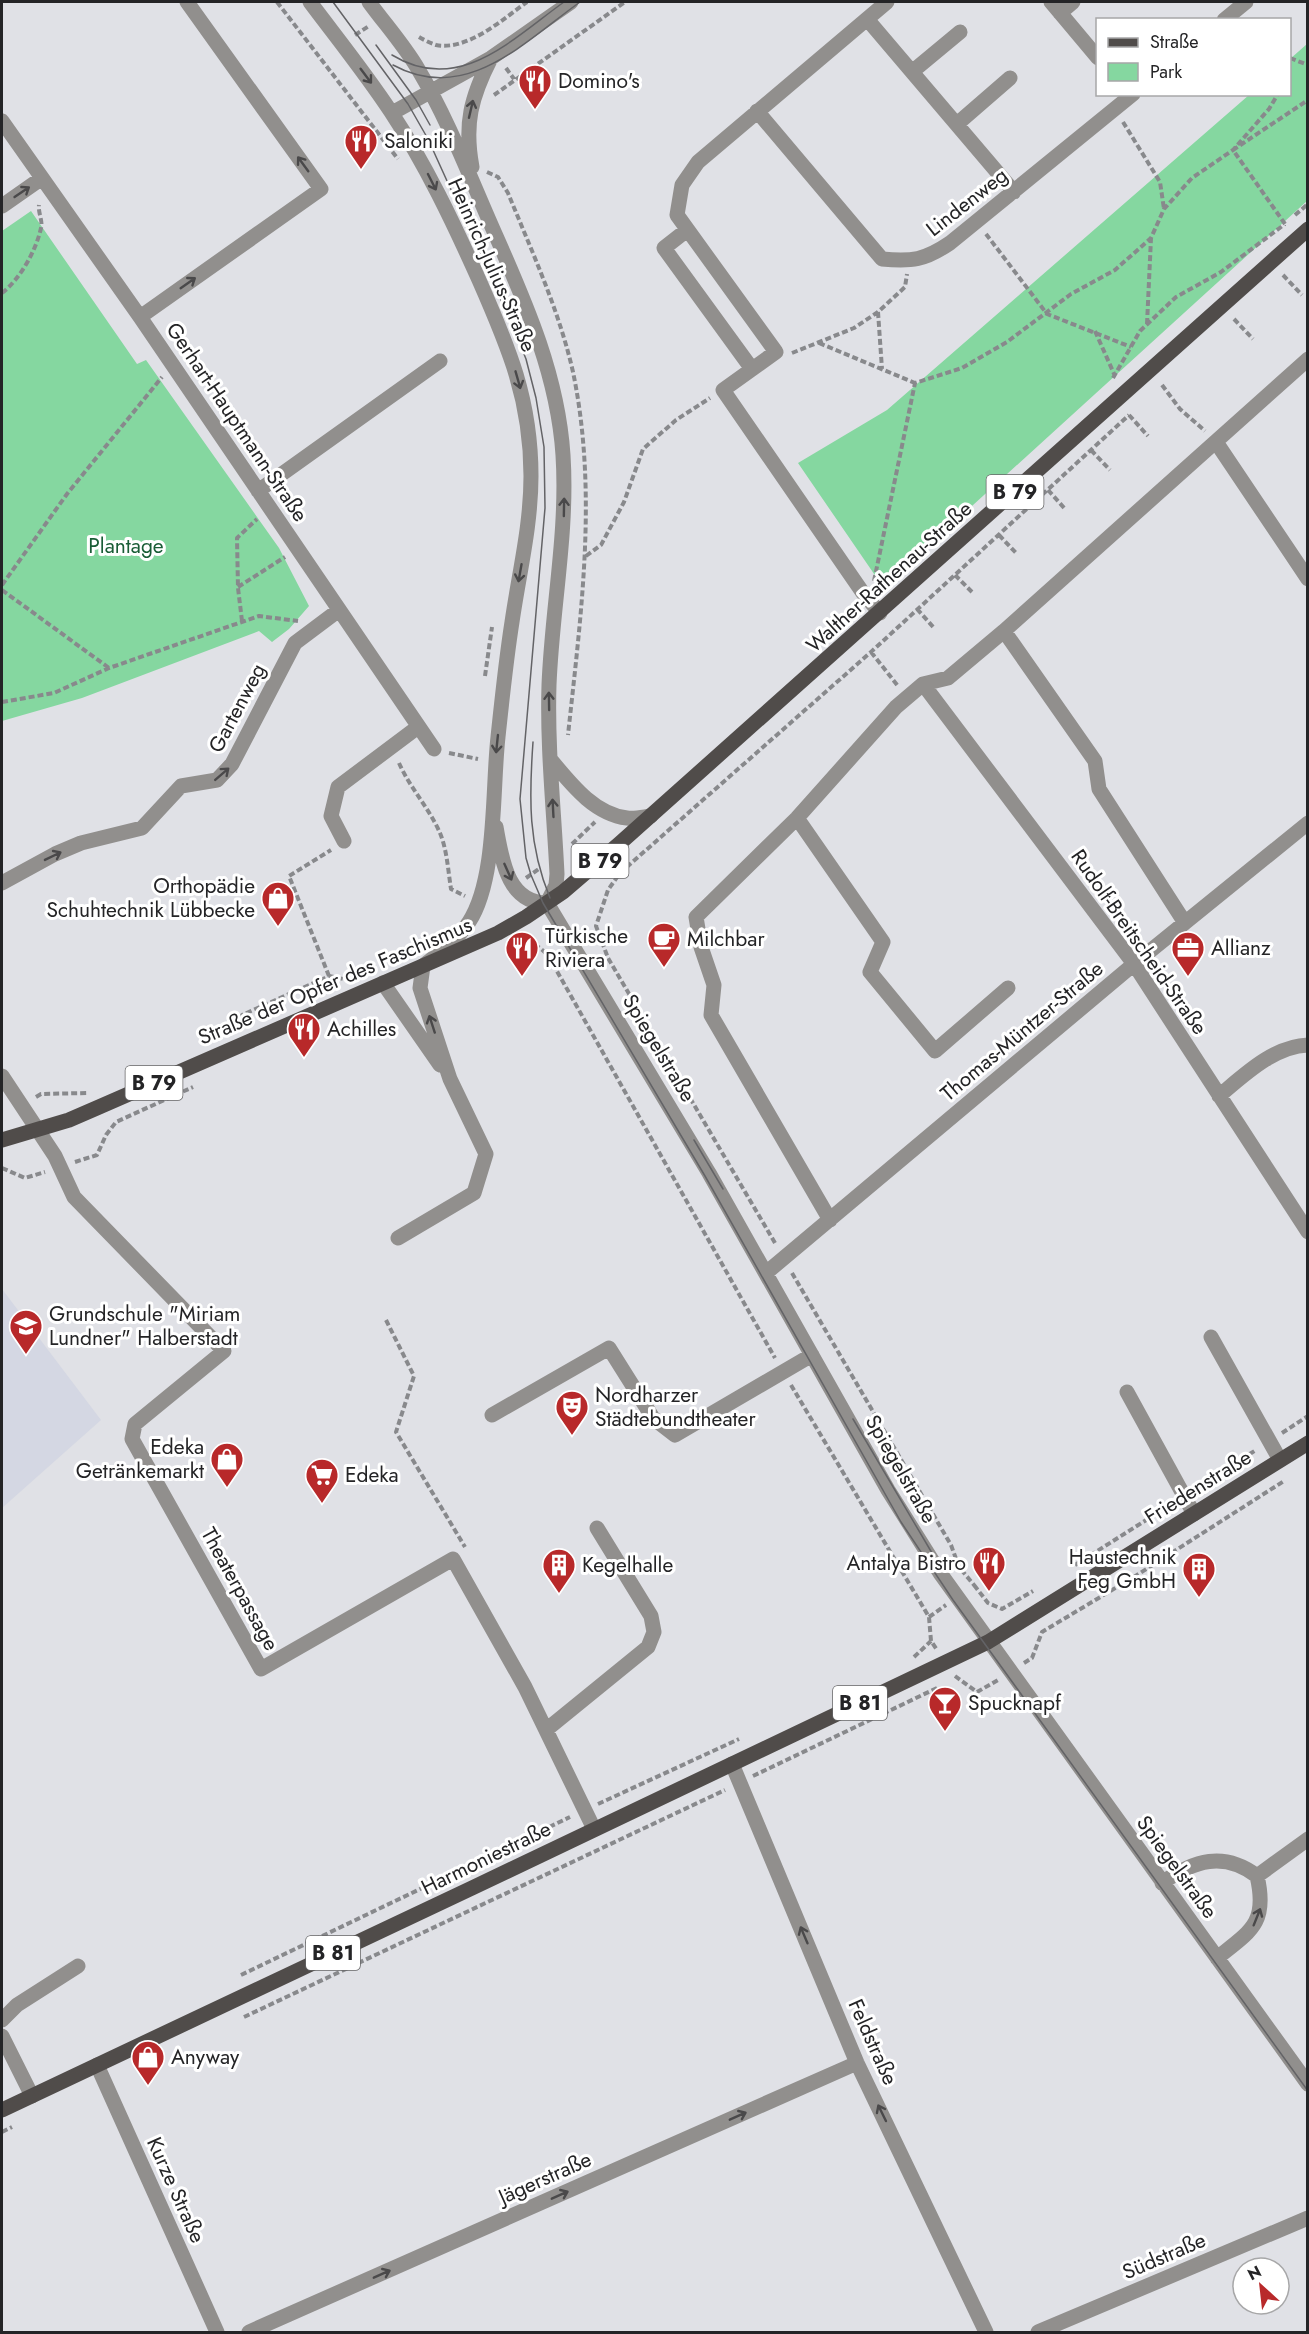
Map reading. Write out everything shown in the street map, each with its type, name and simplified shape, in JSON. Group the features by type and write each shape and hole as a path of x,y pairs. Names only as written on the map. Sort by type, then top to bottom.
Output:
{"main road":[{"name":"Walther-Rathenau-Straße","path":"548,903 584,875 880,613 1308,229"},
{"name":"Straße der Opfer des Faschismus","path":"2,1140 39,1130 99,1107 498,933 548,903"},
{"name":"Friedenstraße","path":"988,1642 1308,1443"},
{"name":"Harmoniestraße","path":"2,2110 988,1642"}],"street":[{"path":"140,317 321,189 187,2"},
{"name":"Heinrich-Julius-Straße","path":"310,2 392,113 419,156 443,203 508,344 521,387 529,433 530,515 511,623 485,883 480,902 467,924 452,942 423,966"},
{"name":"Heinrich-Julius-Straße","path":"369,2 404,48 431,92 475,188 538,338 548,367 560,422 564,513 549,677 557,874 556,885 548,903 532,902 523,897 514,887 500,852 492,795"},
{"path":"392,113 491,58 571,2"},
{"path":"880,613 723,390 776,352 676,215 682,185 698,162 887,2"},
{"path":"1073,2 1055,7 1096,56"},
{"path":"1226,18 1246,2"},
{"path":"867,19 1014,192"},
{"path":"913,71 960,32"},
{"path":"475,188 467,142 468,119 480,80 491,58"},
{"path":"957,124 1010,78"},
{"name":"Lindenweg","path":"757,111 882,260 909,262 932,255 977,222 1130,96"},
{"name":"Gerhart-Hauptmann-Straße","path":"2,121 140,317 434,749"},
{"path":"2,206 42,178"},
{"path":"687,230 664,248 752,369"},
{"path":"830,1220 711,1015 714,985 700,947 696,917 797,818 896,707 923,684 948,678 1004,631 1308,359"},
{"path":"258,491 440,361"},
{"path":"1216,442 1308,579"},
{"name":"Gartenweg","path":"2,883 55,854 81,843 142,828 181,786 217,780 232,764 295,643 339,610"},
{"path":"1004,631 1095,761 1099,789 1185,923"},
{"name":"Rudolf-Breitscheid-Straße","path":"923,684 1134,964 1308,1232"},
{"path":"344,842 331,816 338,787 418,727"},
{"path":"551,760 581,794 608,813 629,819 651,816"},
{"path":"797,818 883,942 870,972 935,1051 1008,988"},
{"name":"Thomas-Müntzer-Straße","path":"765,1273 1134,964 1308,824"},
{"name":"Spiegelstraße","path":"548,903 709,1173 888,1490 956,1598 1308,2085"},
{"path":"398,1238 474,1193 486,1154 450,1079 420,988 423,966"},
{"path":"383,983 450,1079"},
{"path":"1219,1096 1246,1073 1276,1054 1295,1045 1308,1045"},
{"name":"Theaterpassage","path":"2,1076 55,1156 74,1197 224,1351 135,1424 132,1439 261,1669 453,1559 525,1687 594,1829"},
{"path":"1211,1337 1280,1460"},
{"path":"492,1415 609,1348 653,1418 675,1435 812,1355"},
{"path":"1126,1392 1194,1514"},
{"path":"546,1730 648,1647 654,1632 651,1616 597,1528"},
{"name":"Feldstraße","path":"732,1764 858,2063 986,2332"},
{"path":"1257,1876 1308,1839"},
{"path":"1162,1883 1190,1867 1209,1860 1226,1860 1245,1867 1257,1876 1261,1891 1260,1911 1252,1929 1217,1958"},
{"path":"2,2020 17,2005 78,1966"},
{"path":"2,2036 32,2096"},
{"name":"Jägerstraße","path":"249,2332 858,2063"},
{"name":"Kurze Straße","path":"97,2065 217,2332"},
{"name":"Südstraße","path":"1038,2332 1308,2218"}],"path":[{"path":"277,2 404,168"},
{"path":"412,32 419,38 437,45 457,44 482,34 527,2"},
{"path":"514,79 625,2"},
{"path":"1291,58 1308,65"},
{"path":"1233,150 1269,109 1277,96"},
{"path":"1147,324 1151,238 1164,209 1192,178 1308,100"},
{"path":"1116,109 1160,183 1164,209"},
{"path":"1233,150 1285,224"},
{"path":"2,293 10,287 30,256 42,226 39,209 42,178"},
{"path":"1106,384 1115,376 1147,324 1176,297 1221,272 1308,204"},
{"path":"977,222 1047,314 1131,347"},
{"path":"819,343 915,383 962,368 1007,342 1071,294 1115,270 1151,238"},
{"path":"776,352 790,354 819,343 854,328 878,312 905,287 909,262"},
{"path":"1275,282 1291,268"},
{"path":"1283,275 1302,295"},
{"path":"878,312 882,369"},
{"path":"1226,326 1243,312"},
{"path":"1234,319 1253,339"},
{"path":"1094,331 1115,376"},
{"path":"2,585 67,494 173,366"},
{"path":"1154,392 1170,378"},
{"path":"868,599 873,587 915,383"},
{"path":"1162,385 1180,409 1216,442"},
{"path":"568,738 586,556 601,545 624,502 643,449 675,420 723,390"},
{"path":"596,926 608,890 620,873 871,652 1137,408"},
{"path":"1129,415 1148,436"},
{"path":"1091,450 1110,470"},
{"path":"1048,489 1066,510"},
{"path":"243,621 238,588 237,538 269,507"},
{"path":"999,535 1017,554"},
{"path":"238,588 297,549"},
{"path":"955,574 974,594"},
{"path":"2,590 109,668"},
{"path":"917,609 935,629"},
{"path":"2,702 54,693 109,668 259,616 301,621 316,628"},
{"path":"485,681 494,617"},
{"path":"871,652 896,686 923,684"},
{"path":"392,747 405,778 439,832 444,845 451,889 467,896 465,900"},
{"path":"434,749 478,759 479,748"},
{"path":"329,976 289,876 344,842"},
{"path":"498,954 519,944 532,943 541,948 549,957 783,1371 929,1617 974,1585 988,1603 1002,1609 1035,1590"},
{"path":"229,1032 238,1028 242,1015 329,976 349,980"},
{"path":"97,1155 106,1135 116,1122 197,1085"},
{"path":"23,1105 41,1094 87,1093 98,1088"},
{"path":"387,1320 414,1376 396,1432 466,1549"},
{"path":"1065,1571 1308,1416"},
{"path":"956,1678 977,1692 1011,1672 1032,1658 1042,1632 1137,1575 1287,1479"},
{"path":"913,1658 931,1641"},
{"path":"235,1978 741,1738"},
{"path":"597,1792 602,1802"}],"shaded area":[{"name":"Grundschule \"Miriam Lundner\" Halberstadt","path":"2,1289 101,1420 2,1508"}],"green space":[{"path":"1307,44 1307,201 883,587 798,463 887,410 1248,96 1291,96 1291,58"},
{"name":"Plantage","path":"31,211 137,364 146,360 279,548 309,606 289,629 272,642 259,631 82,698 2,721 2,231"}],"tram line":[{"path":"333,2 408,104 428,139 511,322 526,359 536,398 544,447 545,508 520,799 526,858 543,903 705,1176 901,1522 953,1600 1308,2091"},
{"path":"392,55 416,66 440,69 462,66 484,58 504,46 564,2"},
{"path":"393,65 420,75 445,78 469,73 493,64 515,50 580,2"},
{"path":"376,45 416,100 430,125"},
{"path":"533,742 531,802 534,840 550,898"},
{"path":"694,1140 723,1189"},
{"path":"853,1419 932,1553"}],"place":[{"name":"Domino's","path":"535,110"},
{"name":"Saloniki","path":"361,170"},
{"name":"Orthopädie Schuhtechnik Lübbecke","path":"278,927"},
{"name":"Milchbar","path":"664,968"},
{"name":"Türkische Riviera","path":"522,977"},
{"name":"Allianz","path":"1188,977"},
{"name":"Achilles","path":"304,1058"},
{"name":"Grundschule \"Miriam Lundner\" Halberstadt","path":"26,1355"},
{"name":"Nordharzer Städtebundtheater","path":"572,1436"},
{"name":"Edeka Getränkemarkt","path":"227,1488"},
{"name":"Edeka","path":"322,1504"},
{"name":"Antalya Bistro","path":"989,1592"},
{"name":"Kegelhalle","path":"559,1594"},
{"name":"Haustechnik Feg GmbH","path":"1199,1598"},
{"name":"Spucknapf","path":"945,1732"},
{"name":"Anyway","path":"148,2086"}]}
